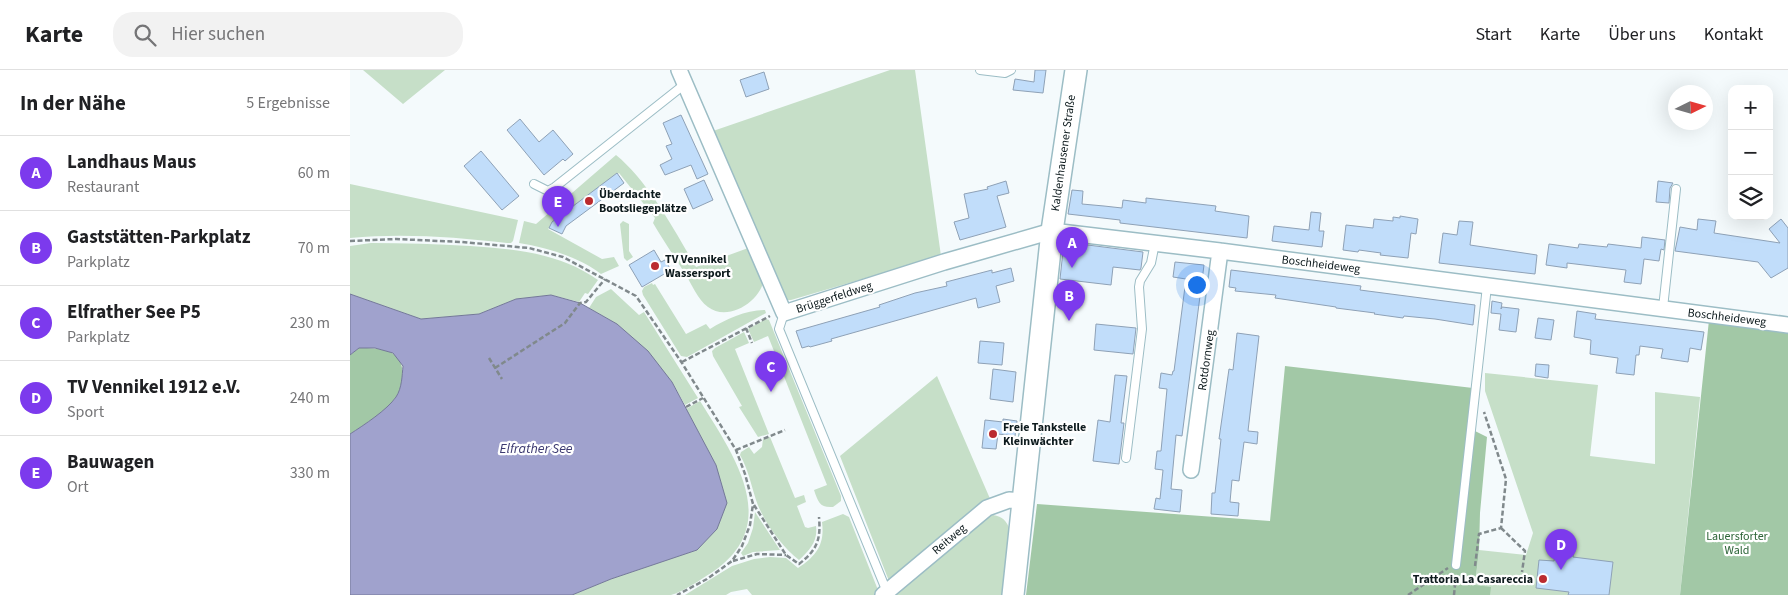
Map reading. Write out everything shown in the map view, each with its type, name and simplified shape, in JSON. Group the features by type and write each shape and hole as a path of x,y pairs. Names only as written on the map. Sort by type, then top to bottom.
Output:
{"main road":[{"name":"Kaldenhausener Straße","path":"1013,595 1052,231 1076,70"}],"street":[{"name":"Brüggerfeldweg","path":"682,77 784,313 944,262 1052,231"},
{"name":"Boschheideweg","path":"1052,231 1155,242 1788,325"},
{"name":"Rotdornweg","path":"1191,470 1220,251"},
{"name":"Reitweg","path":"885,594 987,508 1009,500 1023,501"}],"lane":[{"path":"980,70 1005,73 1011,70"},
{"path":"534,184 548,190 555,187 682,77"},
{"path":"1662,308 1676,189"},
{"path":"1126,458 1142,328 1138,287 1151,262 1155,242"},
{"path":"1456,565 1487,286"},
{"path":"784,313 779,329 885,594"}],"path":[{"path":"350,241 396,238 529,248 563,258 636,296 682,362 736,450 753,504 786,555 799,564 810,555 818,542 819,517"},
{"path":"495,368 565,323 580,302 586,302 605,279"},
{"path":"682,362 766,316 784,313"},
{"path":"746,328 752,342"},
{"path":"489,358 502,379"},
{"path":"686,407 703,398"},
{"path":"1475,402 1480,402 1506,479 1501,528"},
{"path":"736,450 785,430"},
{"path":"732,561 742,546 750,525 753,504"},
{"path":"1475,566 1479,534 1501,528"},
{"path":"1501,528 1525,551 1522,572"},
{"path":"677,595 707,579 732,561 757,554 786,555"},
{"path":"1408,595 1445,569 1456,565 1454,595"}],"green space":[{"path":"363,70 445,70 403,104"},
{"path":"890,70 915,70 941,256 787,300 713,131"},
{"path":"616,155 650,192 696,267 751,247 764,272 763,284 752,300 744,306 726,312 716,311 704,304 653,223 655,218 619,173 548,229 602,259 614,257 619,266 601,274 582,262 562,254 541,247 519,243 524,221 536,224"},
{"path":"350,184 518,220 513,241 507,243 448,237 409,236 350,238"},
{"path":"623,221 629,224 629,251 633,257 627,261 624,258 620,224"},
{"path":"371,243 458,245 520,251 553,258 598,280 588,294 585,293 579,302 551,295 516,299 479,314 421,319 350,294 350,246"},
{"path":"652,283 653,285 655,284 686,334 706,324 710,329 743,313 765,310 766,313 687,357 681,356 643,295 644,287"},
{"path":"611,289 639,315 644,312 698,398 685,405 672,382 617,324 589,308 596,297"},
{"path":"766,319 769,320 841,496 841,501 833,507 822,505 815,494 814,490 827,485 768,336 754,342 748,329"},
{"name":"Lauersforter Wald","path":"1709,320 1788,330 1788,595 1680,595"},
{"path":"744,332 749,343 735,349 769,434 758,437 739,407 742,406 713,356 712,351"},
{"path":"359,348 383,350 396,356 402,368 402,378 398,393 387,408 350,434 350,355"},
{"path":"1285,366 1473,388 1467,427 1487,437 1475,585 1491,587 1490,595 1026,595 1037,504 1270,521"},
{"path":"1485,373 1598,385 1590,456 1655,464 1655,392 1700,397 1680,595 1490,595 1490,588 1475,586 1479,550 1526,555 1533,533 1485,391"},
{"path":"937,376 991,501 889,581 840,456"},
{"path":"700,401 726,443 737,465 745,488 749,510 746,532 735,552 714,571 687,588 671,595 572,595 611,579 697,550 716,465 686,409"},
{"path":"770,437 795,498 804,495 806,502 797,506 805,527 816,526 816,536 812,545 799,560 780,541 768,525 759,508 740,455 741,452 749,447 754,454 762,447 763,439"},
{"path":"755,512 780,550 753,552 743,556 741,553 748,543 753,528"},
{"path":"843,514 849,517 878,590 877,595 752,595 747,589 731,592 726,595 685,595 732,566 754,559 786,558 798,568 810,559 818,549 822,537 822,522"},
{"path":"993,515 1004,520 1010,530 1003,595 895,595 984,519"}],"water":[{"name":"Elfrather See","path":"350,294 421,319 479,314 516,299 551,295 580,303 617,324 648,351 672,382 716,465 727,503 717,529 697,550 611,579 572,595 350,595 350,434 381,412 396,397 401,386 403,366 393,353 375,348 359,348 350,355"}],"building":[{"path":"1035,70 1046,70 1043,93 1013,90 1015,79 1034,82"},
{"path":"764,72 769,89 746,97 740,80"},
{"path":"681,115 708,174 697,179 691,165 665,175 660,165 672,159 666,146 672,144 663,123"},
{"path":"520,119 539,142 553,130 573,154 565,161 563,159 544,175 507,130"},
{"path":"481,151 519,196 502,210 464,166"},
{"name":"Überdachte Bootsliegeplätze","path":"617,173 624,183 566,226 562,234 549,228 552,222"},
{"path":"704,180 713,200 693,209 684,189"},
{"path":"1006,181 1009,193 997,196 1006,227 960,240 954,222 969,218 964,194 988,189 987,187"},
{"path":"1658,181 1673,183 1670,188 1669,203 1656,202"},
{"path":"1072,190 1083,191 1082,204 1122,208 1123,200 1146,203 1146,198 1216,206 1215,211 1249,216 1247,238 1120,223 1120,220 1068,214"},
{"path":"1311,212 1321,213 1319,231 1324,231 1322,247 1272,241 1274,226 1309,230"},
{"path":"1400,216 1418,219 1416,234 1411,233 1408,258 1380,255 1381,253 1359,250 1358,252 1343,250 1346,225 1373,228 1374,219 1393,221 1393,217 1400,218"},
{"path":"1698,219 1716,221 1714,233 1780,243 1769,229 1781,219 1788,228 1788,268 1771,278 1758,262 1675,251 1680,227 1697,230"},
{"path":"1459,221 1473,222 1470,245 1537,255 1535,274 1439,263 1443,233 1457,235"},
{"path":"1642,237 1665,240 1664,250 1661,249 1659,261 1644,259 1641,284 1624,282 1626,270 1567,263 1567,268 1546,265 1549,244 1578,248 1579,244 1607,247 1608,244 1641,248"},
{"path":"1064,242 1143,252 1141,268 1140,270 1113,267 1111,285 1060,279"},
{"name":"TV Vennikel Wassersport","path":"654,250 661,262 665,260 671,270 642,287 629,265"},
{"path":"1175,262 1204,265 1182,436 1176,435 1171,489 1182,490 1180,512 1154,509 1156,498 1160,499 1163,470 1155,469 1157,451 1161,451 1167,389 1159,388 1161,373 1172,375 1174,371 1186,279 1173,277"},
{"path":"1011,268 1014,281 996,286 1000,302 978,308 976,298 831,339 832,341 810,347 802,348 796,331 880,307 879,305 915,293 947,286 946,282 992,270 992,273"},
{"path":"1231,270 1361,286 1360,290 1475,305 1473,325 1435,319 1404,316 1403,318 1374,314 1275,298 1276,295 1235,291 1236,288 1229,287"},
{"path":"1492,301 1502,303 1501,309 1502,307 1519,309 1516,332 1499,330 1501,314 1491,313"},
{"path":"1577,311 1596,314 1595,319 1704,332 1701,350 1690,348 1688,362 1661,358 1663,349 1640,346 1639,355 1636,355 1634,375 1616,373 1618,358 1590,354 1591,340 1574,337"},
{"path":"1538,318 1554,320 1551,340 1535,338"},
{"path":"1096,324 1136,328 1133,354 1094,350"},
{"path":"1237,333 1259,336 1248,431 1258,432 1257,444 1244,442 1239,481 1232,480 1230,502 1239,503 1238,516 1211,514 1212,493 1215,493 1221,439 1219,439 1229,369 1233,370"},
{"path":"980,341 1004,343 1002,365 978,363"},
{"path":"1536,364 1549,365 1548,378 1535,376"},
{"path":"993,369 1016,372 1013,402 990,399"},
{"path":"1115,375 1127,376 1121,423 1124,423 1119,464 1093,461 1098,420 1110,422"},
{"path":"1003,419 1017,421 1015,436 998,434 996,449 982,448 985,420 1003,422"},
{"path":"1556,544 1574,546 1573,557 1613,562 1609,595 1568,595 1569,592 1536,588 1539,560 1554,561"}],"place":[{"name":"Überdachte Bootsliegeplätze","path":"589,201"},
{"name":"Bauwagen","path":"558,227"},
{"name":"TV Vennikel Wassersport","path":"655,266"},
{"name":"Landhaus Maus","path":"1072,268"},
{"name":"Gaststätten-Parkplatz","path":"1069,321"},
{"name":"Elfrather See P5","path":"771,392"},
{"name":"Freie Tankstelle Kleinwächter","path":"993,434"},
{"name":"TV Vennikel 1912 e.V.","path":"1561,570"},
{"name":"Trattoria La Casareccia","path":"1543,579"}]}
